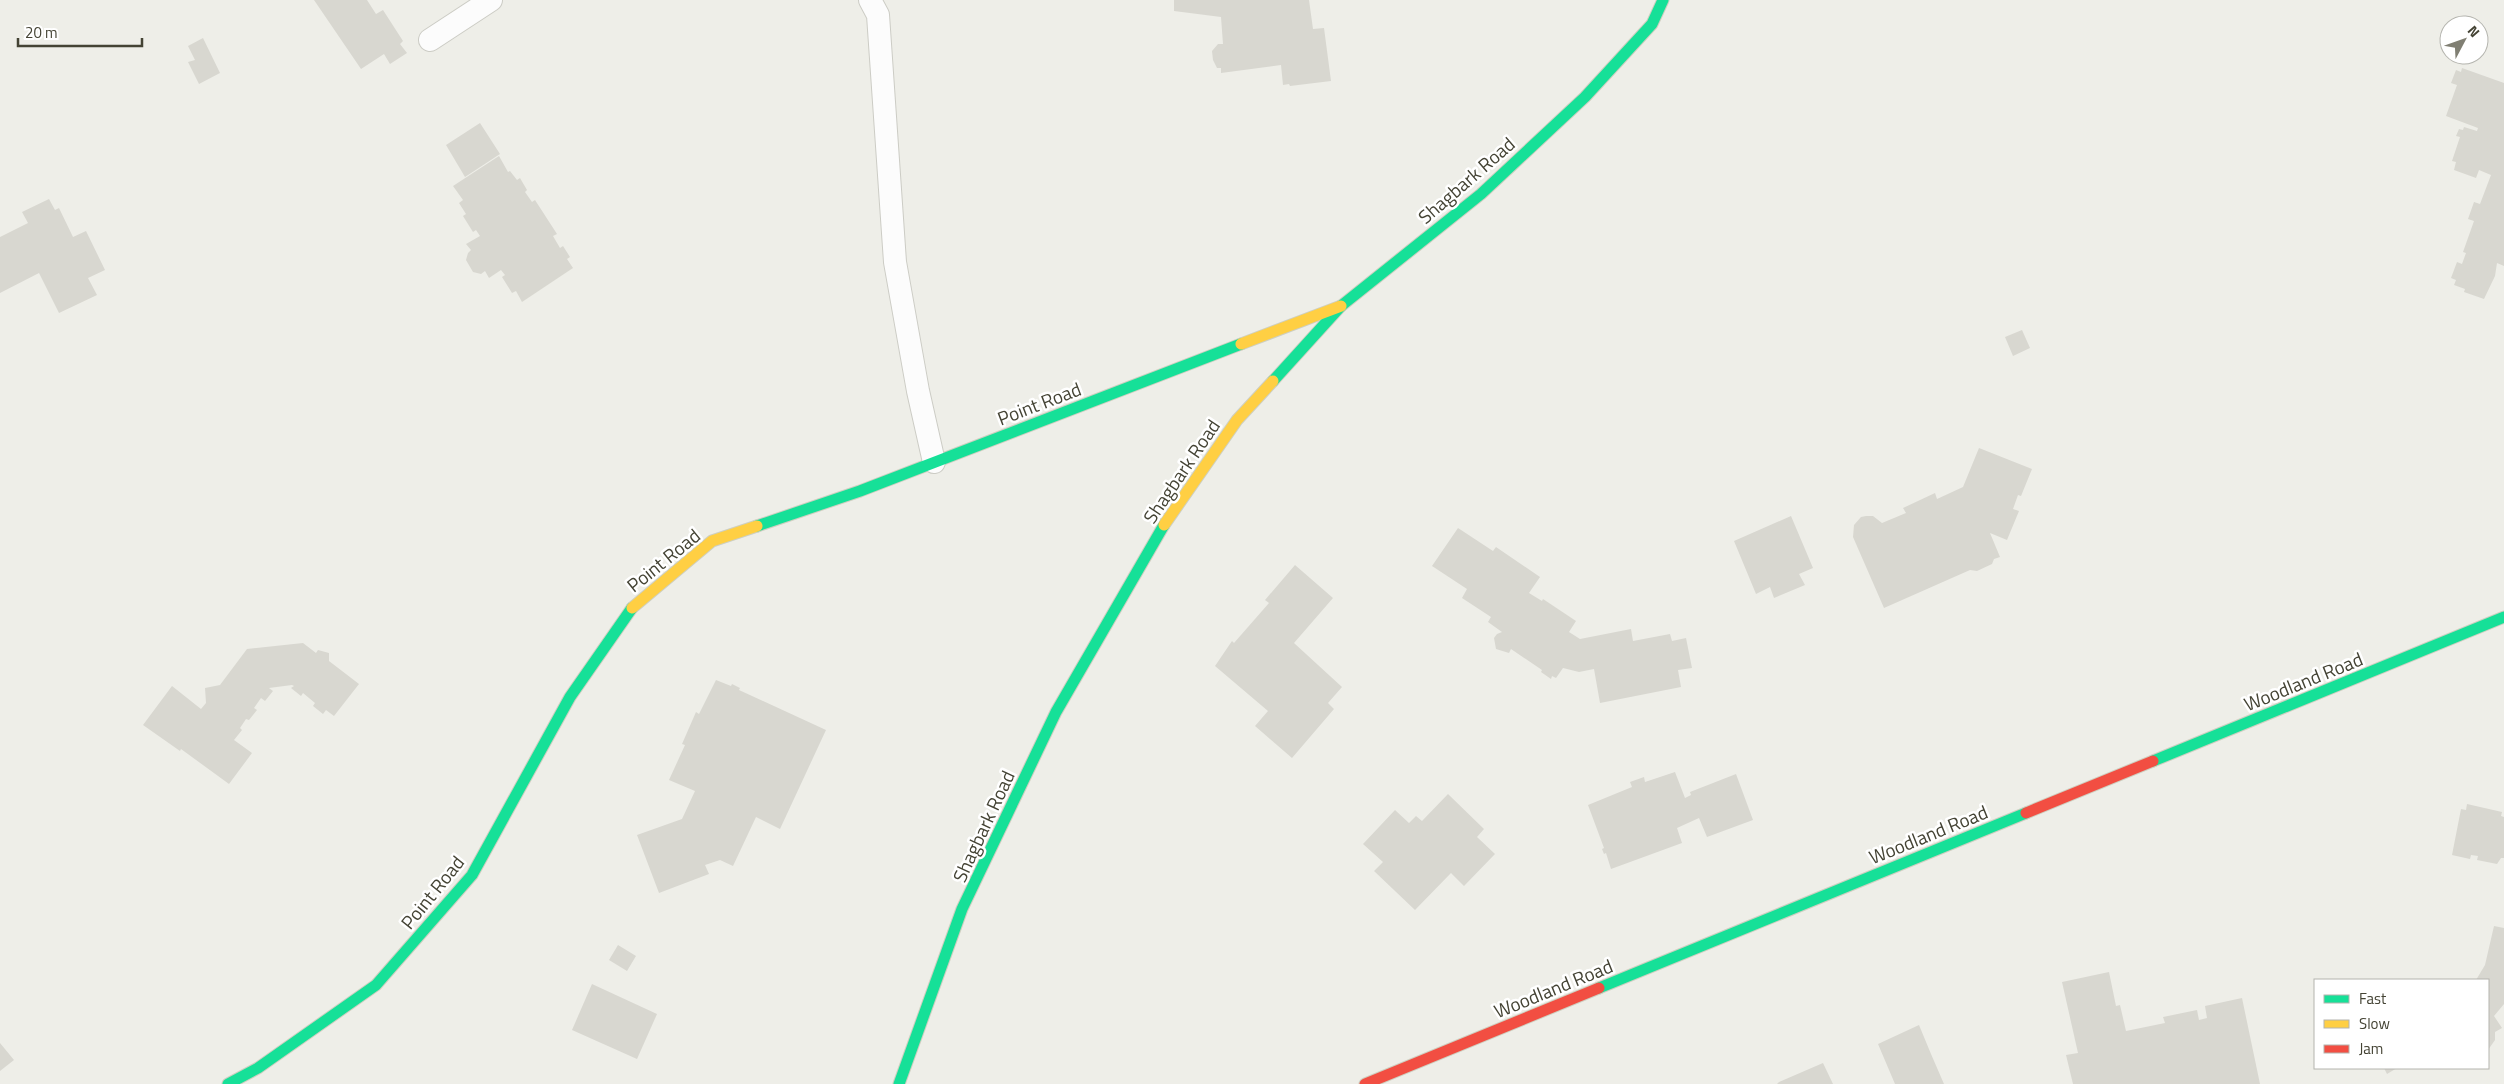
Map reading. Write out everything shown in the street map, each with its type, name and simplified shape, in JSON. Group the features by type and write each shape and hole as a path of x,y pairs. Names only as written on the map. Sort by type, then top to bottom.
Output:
{"street":[{"name":"Shagbark Road","path":"899,1084 962,909 1061,704 1167,520 1237,420 1341,306 1481,194 1585,97 1652,24 1663,0"},
{"name":"Point Road","path":"228,1084 258,1068 376,985 472,875 570,697 634,605 712,541 843,497 1341,306"},
{"name":"Woodland Road","path":"1366,1084 2504,617"}],"lane":[{"path":"430,40 491,0"},
{"path":"870,0 878,15 895,262 918,391 934,462"}],"building":[{"path":"314,0 367,0 376,14 383,10 403,41 400,44 407,53 390,64 384,54 361,69"},
{"path":"1174,0 1309,0 1313,29 1324,28 1331,81 1290,86 1289,84 1283,85 1281,65 1221,73 1221,68 1217,68 1213,60 1212,51 1218,44 1223,44 1221,17 1174,11"},
{"path":"203,38 220,73 199,84 188,62 195,60 188,46"},
{"path":"2462,68 2504,83 2504,266 2497,263 2495,276 2484,299 2464,292 2465,289 2454,285 2456,280 2451,278 2457,262 2462,264 2466,253 2463,252 2474,221 2468,219 2474,202 2480,204 2491,175 2479,170 2476,178 2454,170 2456,162 2452,161 2460,137 2456,136 2459,129 2463,130 2464,127 2477,131 2478,128 2446,116 2457,85 2451,83 2456,70 2461,72"},
{"path":"480,123 500,154 465,177 446,145"},
{"path":"499,156 508,172 510,171 517,180 520,178 527,190 525,192 532,202 535,200 557,234 553,236 560,248 563,246 570,257 567,259 573,268 522,302 516,291 512,293 502,277 505,275 501,270 489,278 485,271 481,274 473,272 466,260 471,250 466,244 480,236 476,230 473,232 463,216 466,214 459,203 463,200 453,186"},
{"path":"49,199 55,210 59,208 73,237 86,231 105,270 88,278 97,295 59,313 39,273 0,293 0,237 28,223 22,212"},
{"path":"2022,330 2030,348 2013,356 2005,337"},
{"path":"1979,448 2032,469 2021,496 2018,495 2013,509 2019,511 2007,540 1990,533 2000,557 1994,559 1992,564 1977,571 1970,570 1884,608 1853,537 1854,525 1861,517 1866,516 1873,516 1882,523 1906,513 1903,508 1935,493 1937,499 1963,487"},
{"path":"1791,516 1813,568 1799,574 1805,585 1774,598 1770,587 1756,594 1734,541"},
{"path":"1458,528 1493,551 1496,547 1540,577 1529,593 1542,601 1543,599 1576,621 1569,632 1580,639 1631,629 1633,641 1670,634 1672,641 1686,638 1692,668 1678,670 1681,687 1600,703 1594,669 1579,672 1563,668 1556,678 1552,676 1551,679 1541,672 1542,670 1511,649 1509,653 1496,649 1494,638 1502,632 1488,622 1491,617 1462,598 1467,589 1432,566"},
{"path":"1295,565 1333,598 1294,643 1342,687 1328,703 1334,709 1292,758 1255,726 1268,711 1215,666 1232,641 1234,643 1269,603 1265,600"},
{"path":"303,643 316,653 318,650 329,653 329,661 359,684 334,716 326,710 323,714 313,706 315,703 303,693 301,696 291,688 294,686 292,685 269,688 273,691 265,701 261,698 254,708 257,710 249,720 246,719 240,728 242,730 234,740 252,753 229,784 181,749 180,751 143,725 172,686 201,709 206,703 205,688 220,685 247,649"},
{"path":"716,680 731,686 732,684 740,688 739,690 826,730 780,829 756,817 733,866 720,860 705,865 709,874 659,893 637,835 682,819 695,791 669,780 685,745 682,744 696,712 699,714"},
{"path":"1675,772 1685,798 1691,795 1690,792 1736,774 1753,820 1707,837 1699,818 1677,828 1682,843 1611,869 1606,853 1604,854 1602,849 1604,848 1588,805 1632,787 1630,782 1644,777 1645,782"},
{"path":"1448,794 1484,829 1477,837 1495,854 1464,886 1451,873 1415,910 1374,871 1383,862 1363,844 1395,810 1409,823 1416,816 1422,821"},
{"path":"2467,804 2502,812 2501,816 2504,817 2504,858 2501,858 2497,864 2477,860 2478,856 2471,855 2470,859 2452,855 2461,809 2466,810"},
{"path":"2494,926 2504,928 2504,1004 2494,1016 2502,1028 2495,1032 2495,1040 2489,1049 2489,979 2477,979 2485,965"},
{"path":"618,945 636,956 627,971 609,960"},
{"path":"2109,972 2116,1006 2120,1005 2126,1031 2165,1023 2163,1017 2197,1010 2199,1020 2207,1018 2205,1006 2242,998 2260,1084 2073,1084 2066,1055 2078,1053 2062,982"},
{"path":"592,984 657,1014 637,1059 572,1030"},
{"path":"1919,1025 1944,1084 1895,1084 1878,1044"},
{"path":"0,1043 14,1060 0,1071"},
{"path":"1823,1063 1833,1084 1777,1084 1779,1082"},
{"path":"2384,1069 2395,1069 2387,1074"}],"traffic: fast":[{"path":"1273,381 1341,306 1481,194 1585,97 1652,24 1663,0"},
{"path":"757,526 860,491 1241,344"},
{"path":"899,1084 962,909 1056,712 1164,525"},
{"path":"228,1084 258,1068 376,985 472,875 570,697 632,608"},
{"path":"2153,761 2504,617"},
{"path":"1599,988 2026,813"}],"traffic: slow":[{"path":"1241,344 1341,306"},
{"path":"1164,525 1237,420 1273,381"},
{"path":"632,608 712,541 757,526"}],"traffic: jam":[{"path":"2026,813 2153,761"},
{"path":"1365,1084 1599,988"}]}
